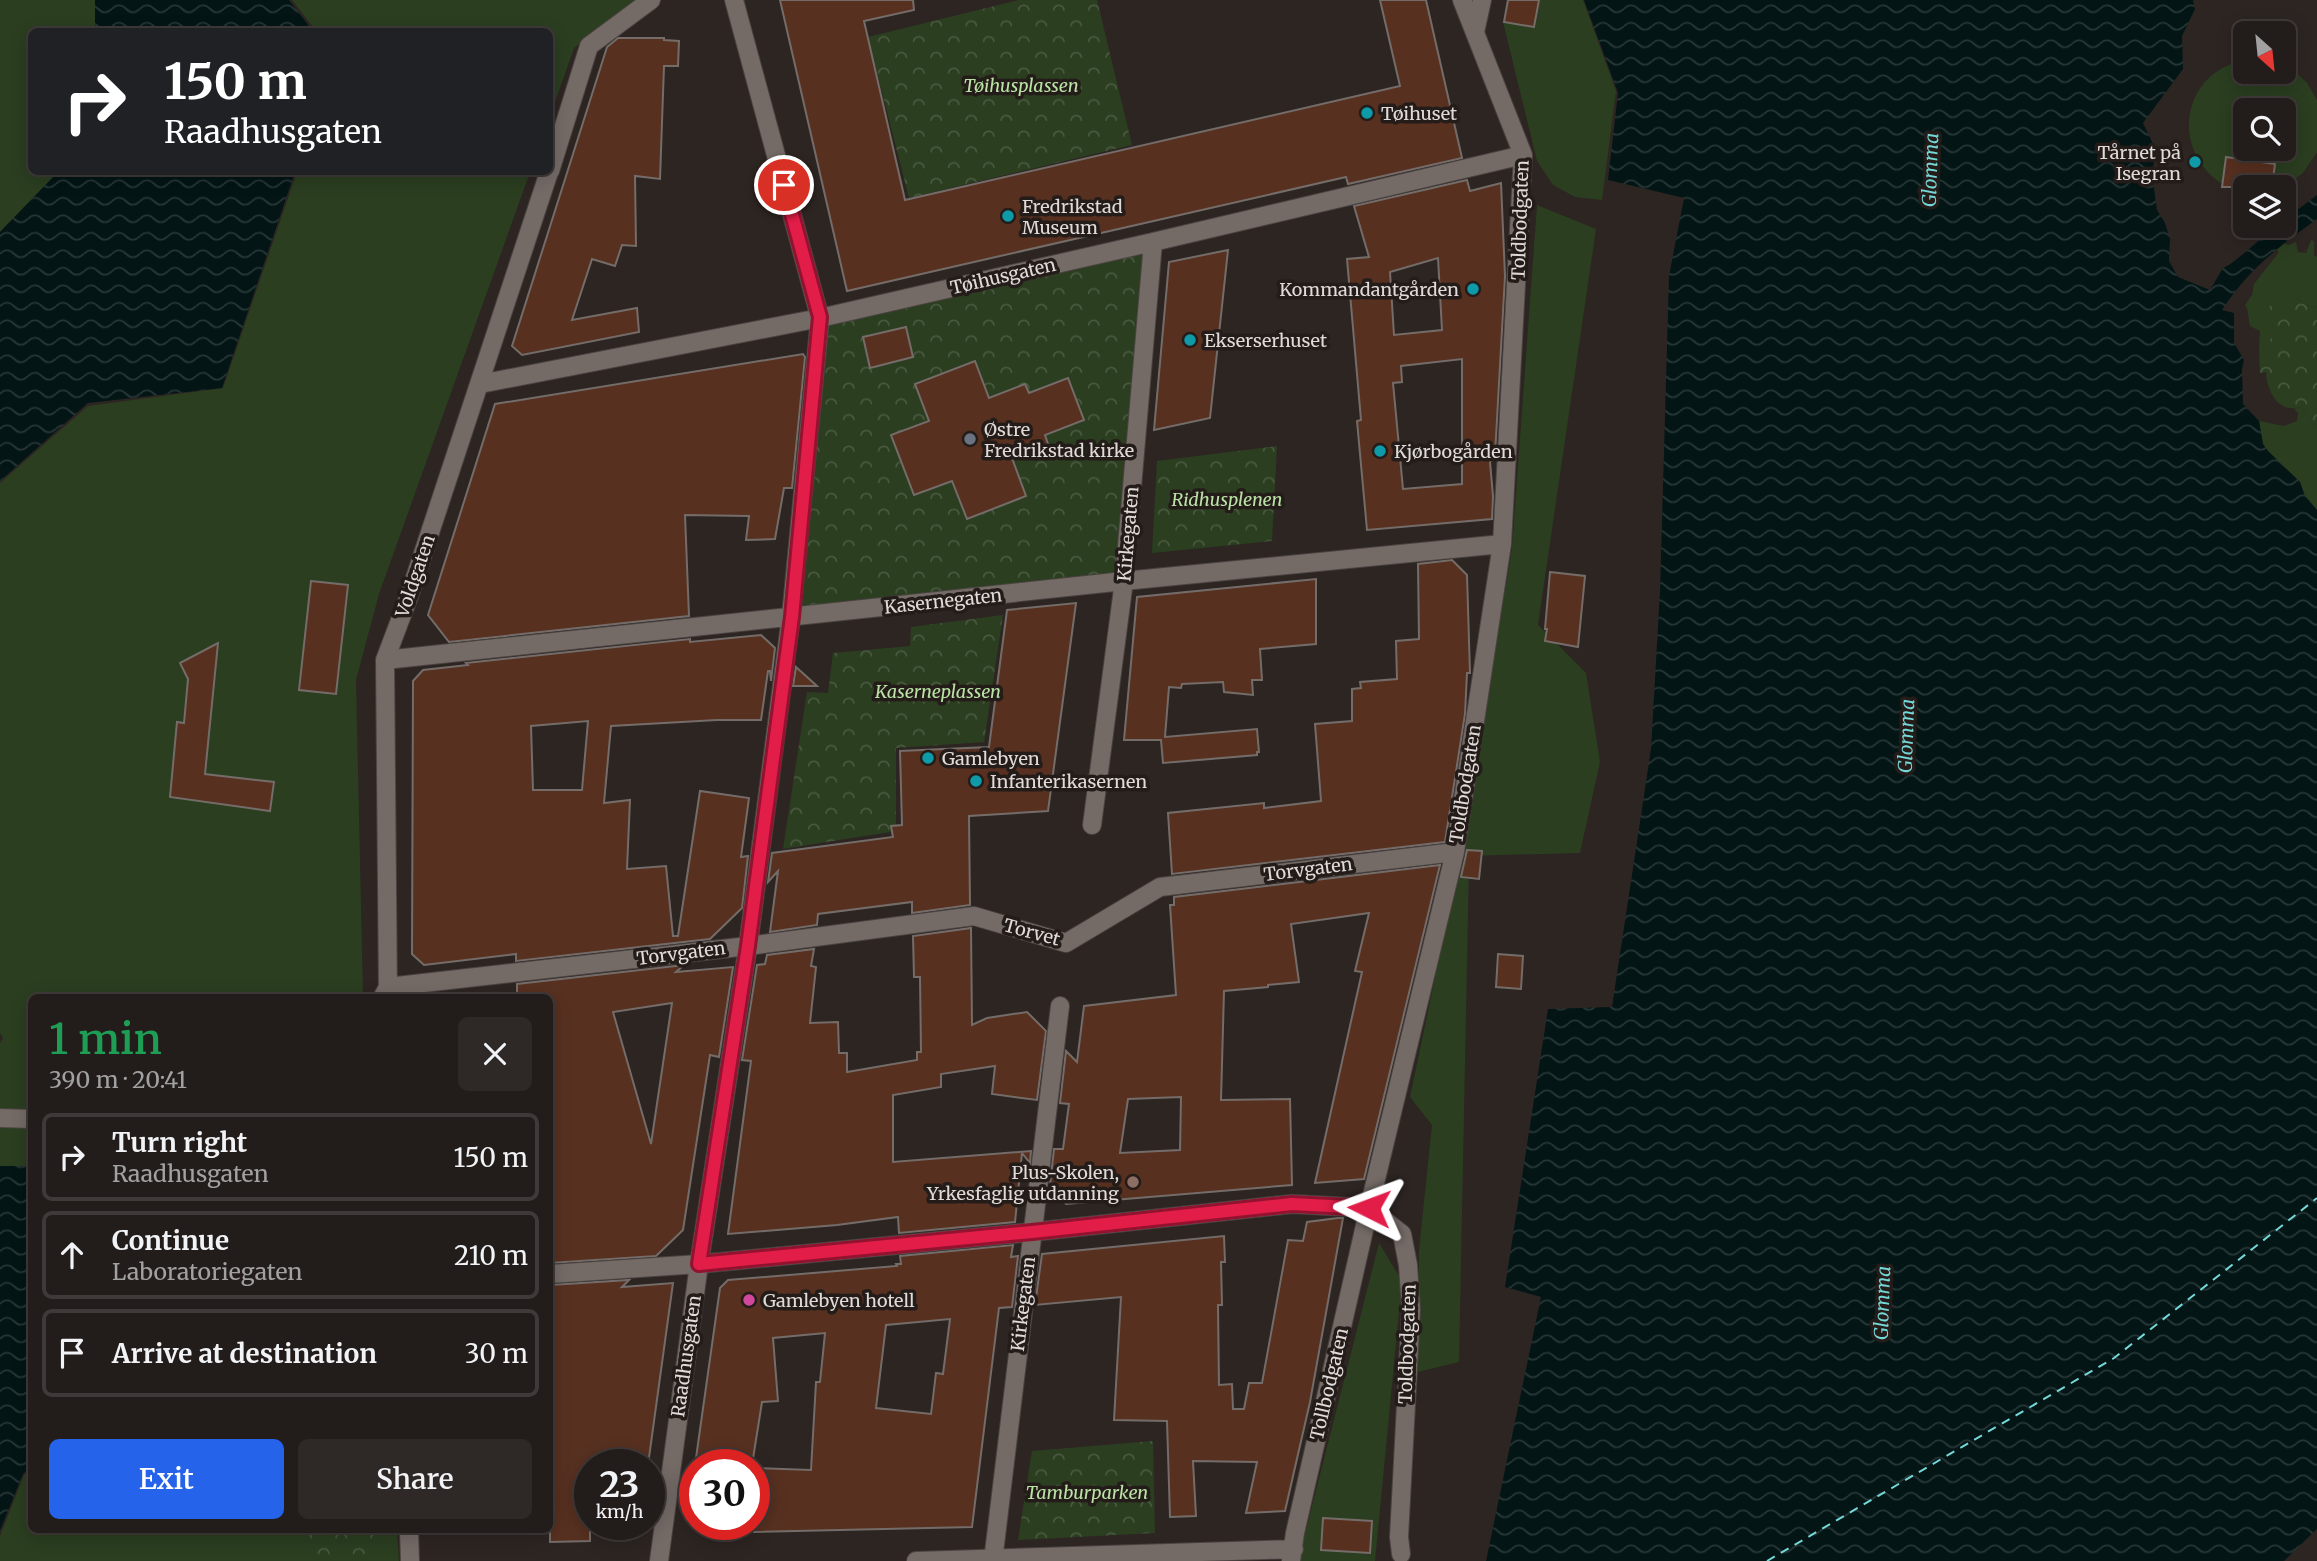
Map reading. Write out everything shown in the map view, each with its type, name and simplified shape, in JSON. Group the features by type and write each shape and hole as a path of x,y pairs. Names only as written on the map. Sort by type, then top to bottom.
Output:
{"street":[{"name":"Voldgaten","path":"553,161 589,46 651,0"},
{"path":"734,0 820,317"},
{"name":"Toldbodgaten","path":"1401,1554 1399,1537 1411,1310 1408,1265 1402,1234 1369,1208 1455,852 1502,544 1523,155 1462,0"},
{"path":"1475,32 1482,0"},
{"name":"Tøihusgaten","path":"480,384 820,317 1523,155"},
{"name":"Voldgaten","path":"386,994 385,660 408,599 549,175"},
{"name":"Kirkegaten","path":"1092,825 1124,581 1153,242"},
{"name":"Raadhusgaten","path":"659,1561 699,1264 748,946 792,617 820,317"},
{"name":"Kasernegaten","path":"385,660 1124,581 1502,544"},
{"name":"Torvgaten","path":"1160,887 1455,852"},
{"name":"Torvet","path":"974,916 1066,943 1160,887"},
{"name":"Torvgaten","path":"386,994 974,916"},
{"name":"Kirkegaten","path":"993,1560 1059,1006"},
{"path":"0,1118 28,1119"},
{"path":"553,1274 699,1264 1292,1204 1369,1208"},
{"name":"Tollbodgaten","path":"1293,1555 1295,1534 1369,1208"},
{"path":"409,1533 410,1561"},
{"path":"916,1561 1293,1555"}],"green space":[{"path":"0,0 95,0 95,28 28,28 28,175 55,175 0,232"},
{"path":"292,0 639,0 574,48 553,108 553,28 314,28"},
{"name":"Tøihusplassen","path":"1019,0 1097,0 1132,145 909,198 868,37"},
{"path":"1540,0 1583,0 1616,91 1602,200 1575,197 1553,185 1537,161 1503,22 1535,28"},
{"path":"2233,64 2233,84 2296,84 2296,73 2307,83 2317,100 2317,152 2303,173 2296,178 2296,175 2273,175 2274,164 2253,161 2296,161 2296,98 2233,98 2233,158 2226,157 2222,184 2205,169 2194,152 2189,133 2190,113 2196,95 2207,80 2224,67"},
{"path":"296,175 529,175 379,594 356,680 363,994 28,994 28,1166 0,1166 0,1043 3,1038 0,1033 0,483 88,406 223,388"},
{"path":"1537,205 1596,229 1538,625 1586,673 1600,762 1580,853 1461,856 1512,548"},
{"path":"2311,240 2314,241 2314,255 2317,257 2317,308 2306,305 2289,294 2277,300 2269,313 2272,339 2269,345 2259,351 2260,331 2250,326 2245,305 2252,295 2254,284 2279,252 2276,249 2284,243 2288,245 2296,242 2298,252 2306,253"},
{"path":"1146,252 1116,575 801,606 823,323"},
{"path":"2289,294 2306,305 2317,308 2317,427 2301,407 2286,407 2276,400 2269,387 2266,372 2260,373 2259,351 2271,336 2268,308 2280,297"},
{"path":"2301,407 2317,427 2317,510 2304,496 2300,482 2263,444 2259,421 2284,426 2297,421 2298,413 2294,409"},
{"name":"Ridhusplenen","path":"1277,446 1272,541 1152,553 1157,461"},
{"name":"Kaserneplassen","path":"1003,615 984,742 896,748 896,831 783,849 807,692 828,693 833,653 910,646 911,627"},
{"path":"1469,862 1459,1362 1418,1372 1419,1250 1432,1125 1410,1097 1459,863"},
{"path":"1379,1243 1402,1281 1375,1561 1298,1561"},
{"name":"Tamburparken","path":"1153,1441 1155,1533 1018,1540 1032,1451"},
{"path":"28,1472 28,1533 397,1533 399,1561 0,1561 0,1536 24,1475"},
{"path":"309,1533 375,1533 376,1561 337,1561 309,1554"}],"water":[{"path":"95,0 289,0 311,28 95,28"},
{"name":"Glomma","path":"1584,0 2193,0 2195,9 2182,36 2183,69 2143,123 2156,150 2152,174 2157,210 2170,239 2169,261 2178,277 2210,290 2223,268 2262,238 2291,238 2243,282 2222,310 2234,313 2234,343 2244,360 2243,404 2259,421 2263,444 2300,482 2305,496 2317,510 2317,1529 2284,1561 1486,1561 1541,1297 1505,1287 1548,1009 1612,1007 1651,749 1660,591 1669,276 1684,198 1608,180 1618,93"},
{"path":"55,175 294,175 222,388 88,403 0,481 0,232"},
{"path":"2317,195 2317,219 2296,235 2296,211"},
{"path":"0,1166 28,1166 28,1470 23,1474 0,1531"}],"building":[{"name":"Tøihuset","path":"780,0 913,0 914,10 864,21 905,200 1400,86 1380,0 1426,0 1462,158 1348,184 1346,177 847,291"},
{"path":"1508,0 1539,0 1534,27 1504,22"},
{"path":"618,38 664,38 679,41 678,66 664,66 660,179 635,176 636,246 622,245 615,266 592,259 572,320 637,308 639,332 522,355 512,346 607,47"},
{"path":"2226,157 2233,158 2233,161 2275,164 2274,175 2233,175 2233,187 2222,187"},
{"path":"1467,180 1470,191 1501,183 1505,276 1495,455 1490,462 1492,519 1367,530 1357,421 1361,420 1347,259 1369,257 1354,206","holes":["1438,258 1442,330 1394,335 1390,272","1462,359 1462,484 1403,489 1393,383 1402,382 1401,366"]},
{"name":"Ekserserhuset","path":"1228,250 1210,418 1154,430 1169,262"},
{"path":"906,327 913,357 870,368 863,337"},
{"path":"803,354 805,357 792,488 784,488 775,539 746,540 749,516 685,515 689,616 449,642 428,615 495,404"},
{"name":"Østre Fredrikstad kirke","path":"975,361 989,398 1025,384 1029,393 1068,378 1084,420 1045,435 1048,444 1012,458 1026,496 967,519 952,481 914,495 891,435 929,421 915,384"},
{"path":"1452,560 1467,575 1470,673 1467,673 1465,714 1445,842 1172,874 1168,813 1264,803 1264,808 1321,801 1315,724 1352,721 1352,689 1361,688 1360,682 1397,679 1396,641 1419,639 1418,564"},
{"path":"1550,572 1585,576 1578,647 1545,641"},
{"path":"1316,579 1316,644 1260,649 1262,680 1252,680 1253,695 1224,692 1223,682 1182,684 1181,688 1169,687 1165,737 1257,729 1257,755 1163,763 1161,740 1124,740 1137,597"},
{"path":"311,581 348,585 336,694 299,690"},
{"name":"Infanterikasernen","path":"1076,603 1048,811 969,816 970,905 912,913 912,902 818,914 817,925 770,932 778,871 768,882 772,853 893,837 891,826 902,825 900,751 989,747 1007,610"},
{"path":"761,635 775,648 771,681 768,671 761,720 611,726 604,803 630,800 627,869 666,866 673,936 678,936 700,791 749,798 741,857 748,856 742,908 710,939 516,961 516,954 424,965 412,954 413,681 423,670 468,665 466,663 690,639 690,642","holes":["588,721 582,790 533,790 531,726"]},
{"path":"218,643 205,774 274,782 270,811 170,797 177,722 184,723 188,679 180,663"},
{"path":"796,667 817,686 793,686"},
{"path":"1467,850 1482,851 1479,879 1461,877"},
{"path":"1440,865 1364,1179 1315,1183 1362,972 1355,971 1369,913 1291,924 1299,982 1224,991 1221,1100 1290,1099 1292,1185 1066,1204 1050,1185 1054,1149 1063,1149 1069,1104 1060,1103 1066,1051 1077,1062 1084,1006 1176,995 1170,905 1174,905 1174,897","holes":["1181,1097 1180,1150 1120,1153 1128,1099"]},
{"path":"971,928 972,1025 987,1018 1027,1012 1046,1031 1037,1100 992,1094 995,1066 941,1074 941,1087 893,1095 893,1162 1031,1151 1030,1163 1022,1153 1015,1222 899,1233 898,1217 728,1234 751,1061 742,1060 757,965 765,964 767,955 814,949 811,966 816,967 810,1023 838,1022 839,1053 847,1053 847,1072 917,1060 917,1052 921,1052 920,977 914,977 913,936"},
{"path":"1498,954 1523,956 1521,989 1496,987"},
{"path":"684,965 676,972 733,967 719,1057 710,1055 683,1230 656,1256 553,1263 553,994 517,994 517,984","holes":["672,1003 651,1144 613,1012"]},
{"path":"1343,1218 1310,1402 1285,1511 1246,1513 1257,1462 1193,1461 1196,1516 1170,1517 1167,1421 1114,1420 1121,1297 1035,1305 1042,1254 1224,1236 1225,1262 1221,1262 1222,1305 1218,1305 1219,1385 1232,1384 1233,1409 1244,1409 1249,1383 1262,1383 1288,1240 1303,1241 1307,1222"},
{"path":"1013,1245 1011,1257 1018,1256 1012,1307 999,1308 972,1527 770,1532 770,1469 811,1470 816,1382 820,1382 825,1333 773,1338 778,1401 762,1402 755,1449 697,1449 720,1288 728,1280 901,1264 900,1256","holes":["950,1319 943,1374 936,1373 931,1414 876,1408 886,1325"]},
{"path":"629,1280 622,1287 673,1283 650,1449 574,1449 574,1540 590,1541 550,1542 550,1533 553,1533 553,1285"},
{"path":"1323,1518 1372,1521 1370,1553 1321,1550"}],"ferry route":[{"path":"1767,1561 2114,1358 2317,1198"}],"place":[{"name":"Tøihuset","path":"1367,113"},
{"name":"Tårnet på Isegran","path":"2195,162"},
{"name":"Fredrikstad Museum","path":"1008,216"},
{"name":"Kommandantgården","path":"1473,289"},
{"name":"Ekserserhuset","path":"1190,340"},
{"name":"Østre Fredrikstad kirke","path":"970,439"},
{"name":"Kjørbogården","path":"1380,451"},
{"name":"Gamlebyen","path":"928,758"},
{"name":"Infanterikasernen","path":"976,781"},
{"name":"Plus-Skolen, Yrkesfaglig utdanning","path":"1133,1182"},
{"name":"Gamlebyen hotell","path":"749,1300"}],"route":[{"path":"784,185 820,317 792,617 748,946 699,1264 1292,1204 1369,1208"}]}
